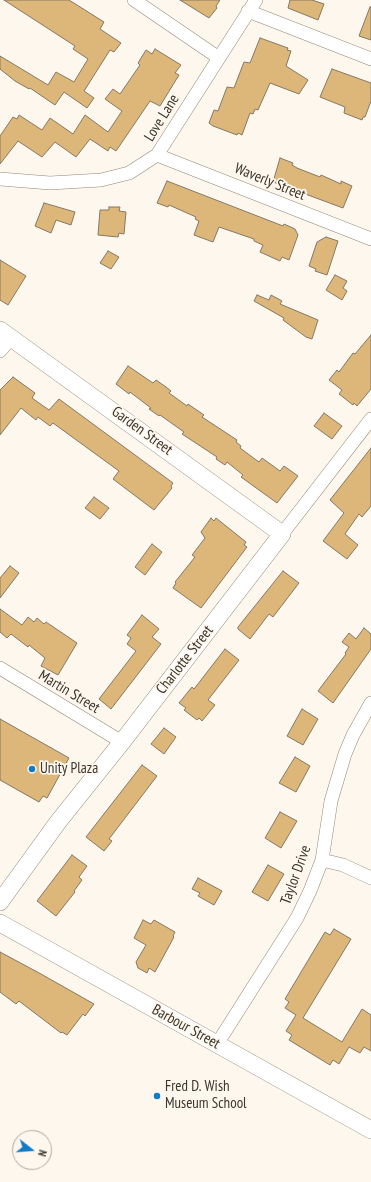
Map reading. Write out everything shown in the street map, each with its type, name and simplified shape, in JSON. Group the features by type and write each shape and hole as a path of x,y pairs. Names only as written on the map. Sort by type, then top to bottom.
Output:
{"street":[{"path":"134,0 219,58"},
{"name":"Love Lane","path":"0,179 50,183 100,180 129,173 157,155 256,0"},
{"path":"248,11 371,59"},
{"name":"Waverly Street","path":"157,155 371,239"},
{"path":"0,352 6,334"},
{"name":"Garden Street","path":"6,334 282,534"},
{"name":"Charlotte Street","path":"0,902 58,822 122,742 371,419"},
{"name":"Martin Street","path":"0,668 122,742"},
{"name":"Taylor Drive","path":"217,1044 297,918 322,860 331,801 345,754 353,735 371,702"},
{"path":"322,860 343,864 371,878"},
{"name":"Barbour Street","path":"0,923 371,1130"}],"building":[{"path":"4,0 69,0 104,22 100,29 121,43 114,52 110,50 84,91 94,98 87,108 64,92 55,105 30,88 29,89 15,81 0,69 0,56 48,85 56,72 74,82 88,59 73,49 75,46"},
{"path":"180,0 220,0 216,6 217,8 209,18"},
{"path":"290,0 312,0 324,4 318,20 288,8"},
{"path":"371,7 371,40 359,36"},
{"path":"260,38 288,48 287,50 291,51 286,66 308,80 299,94 270,83 258,110 255,109 253,114 250,113 242,135 238,133 237,135 213,126 209,123 214,110 218,111 227,87 234,88 244,62 250,63"},
{"path":"155,49 181,65 175,73 179,75 160,106 150,101 116,151 110,147 108,151 90,139 76,157 55,142 42,157 18,141 0,164 0,136 13,117 17,119 19,115 42,130 50,118 73,134 85,115 108,132 122,111 105,99 113,89 120,94 140,65 138,63 146,50 152,54"},
{"path":"332,69 371,83 371,101 365,117 363,117 362,120 344,113 345,107 320,97"},
{"path":"280,158 293,163 292,165 297,168 320,177 321,175 341,184 341,181 352,186 343,208 273,182"},
{"path":"167,181 283,226 284,224 295,229 298,235 289,260 282,257 280,261 260,252 263,245 254,241 254,239 219,227 213,242 194,235 199,221 195,219 196,217 169,205 168,207 157,203"},
{"path":"44,203 75,212 71,225 56,220 51,233 35,226"},
{"path":"109,207 120,207 119,211 126,212 124,234 119,233 118,237 98,235 100,210 109,210"},
{"path":"326,237 338,241 327,275 315,271 316,269 309,266 317,242"},
{"path":"108,251 119,257 111,269 100,263"},
{"path":"0,260 26,276 8,305 0,300"},
{"path":"335,275 347,281 343,288 347,291 342,300 326,290"},
{"path":"257,295 269,300 271,295 282,301 280,304 318,320 312,339 306,337 283,320 284,318 254,301"},
{"path":"371,335 371,389 357,406 354,403 353,405 339,394 342,390 329,380 337,370 339,372 353,353 355,354"},
{"path":"128,366 153,383 156,380 166,387 171,391 169,393 187,406 188,404 204,415 202,417 237,440 236,442 241,446 240,448 259,462 262,458 280,471 284,466 298,476 277,503 241,477 243,475 227,462 225,465 216,459 217,457 182,434 184,432 149,409 151,408 130,392 129,394 116,384"},
{"path":"13,377 35,393 32,398 49,410 59,399 173,483 171,486 172,488 154,510 113,479 119,471 53,423 50,426 38,417 36,420 21,408 0,435 0,390"},
{"path":"324,413 342,426 332,439 314,426"},
{"path":"371,448 371,506 362,517 359,514 345,534 358,545 347,559 323,541 344,513 330,500"},
{"path":"94,497 109,508 100,519 85,508"},
{"path":"211,518 214,521 216,518 246,542 244,545 247,547 201,608 173,588 176,583 175,582 195,557 192,555 205,538 201,532"},
{"path":"152,544 162,552 145,575 135,567"},
{"path":"10,566 19,573 0,598 0,578"},
{"path":"283,571 299,583 273,617 269,614 250,639 238,629 238,627"},
{"path":"0,609 22,625 28,617 34,622 37,618 44,624 46,622 77,643 58,675 41,666 45,658 29,645 28,647 11,634 7,638 0,632"},
{"path":"142,615 159,629 152,637 161,644 111,709 99,699 136,651 127,644 131,638 127,635"},
{"path":"364,628 371,634 371,649 333,703 318,691 346,654 345,653 349,647 342,642 349,633 356,639"},
{"path":"225,649 239,660 208,700 215,705 202,721 199,718 197,720 184,710 186,708 179,703 192,687 194,689"},
{"path":"302,709 318,719 303,745 287,736"},
{"name":"Unity Plaza","path":"0,719 69,758 47,798 43,796 39,802 0,780"},
{"path":"164,728 176,737 164,754 151,744"},
{"path":"295,757 310,766 296,792 279,783"},
{"path":"142,765 157,776 109,839 112,841 104,851 86,837"},
{"path":"280,812 297,821 281,848 265,838"},
{"path":"72,855 87,866 79,877 82,880 74,891 75,892 56,916 37,901"},
{"path":"268,865 284,874 268,901 252,892"},
{"path":"198,878 222,891 214,905 198,896 200,893 192,889"},
{"path":"143,920 151,924 154,920 175,932 174,937 155,972 149,968 147,973 138,968 136,962 146,945 134,938"},
{"path":"334,929 351,939 303,1018 342,1042 362,1009 371,1015 371,1051 364,1047 360,1053 349,1047 339,1064 333,1060 330,1065 289,1040 292,1035 286,1031 296,1015 285,1008 289,1002 285,999 325,932 330,935"},
{"path":"0,952 94,1004 85,1016 83,1014 67,1035 62,1032 61,1033 19,1001 16,1004 0,992"}],"place":[{"name":"Unity Plaza","path":"32,769"},
{"name":"Fred D. Wish Museum School","path":"157,1096"}]}
